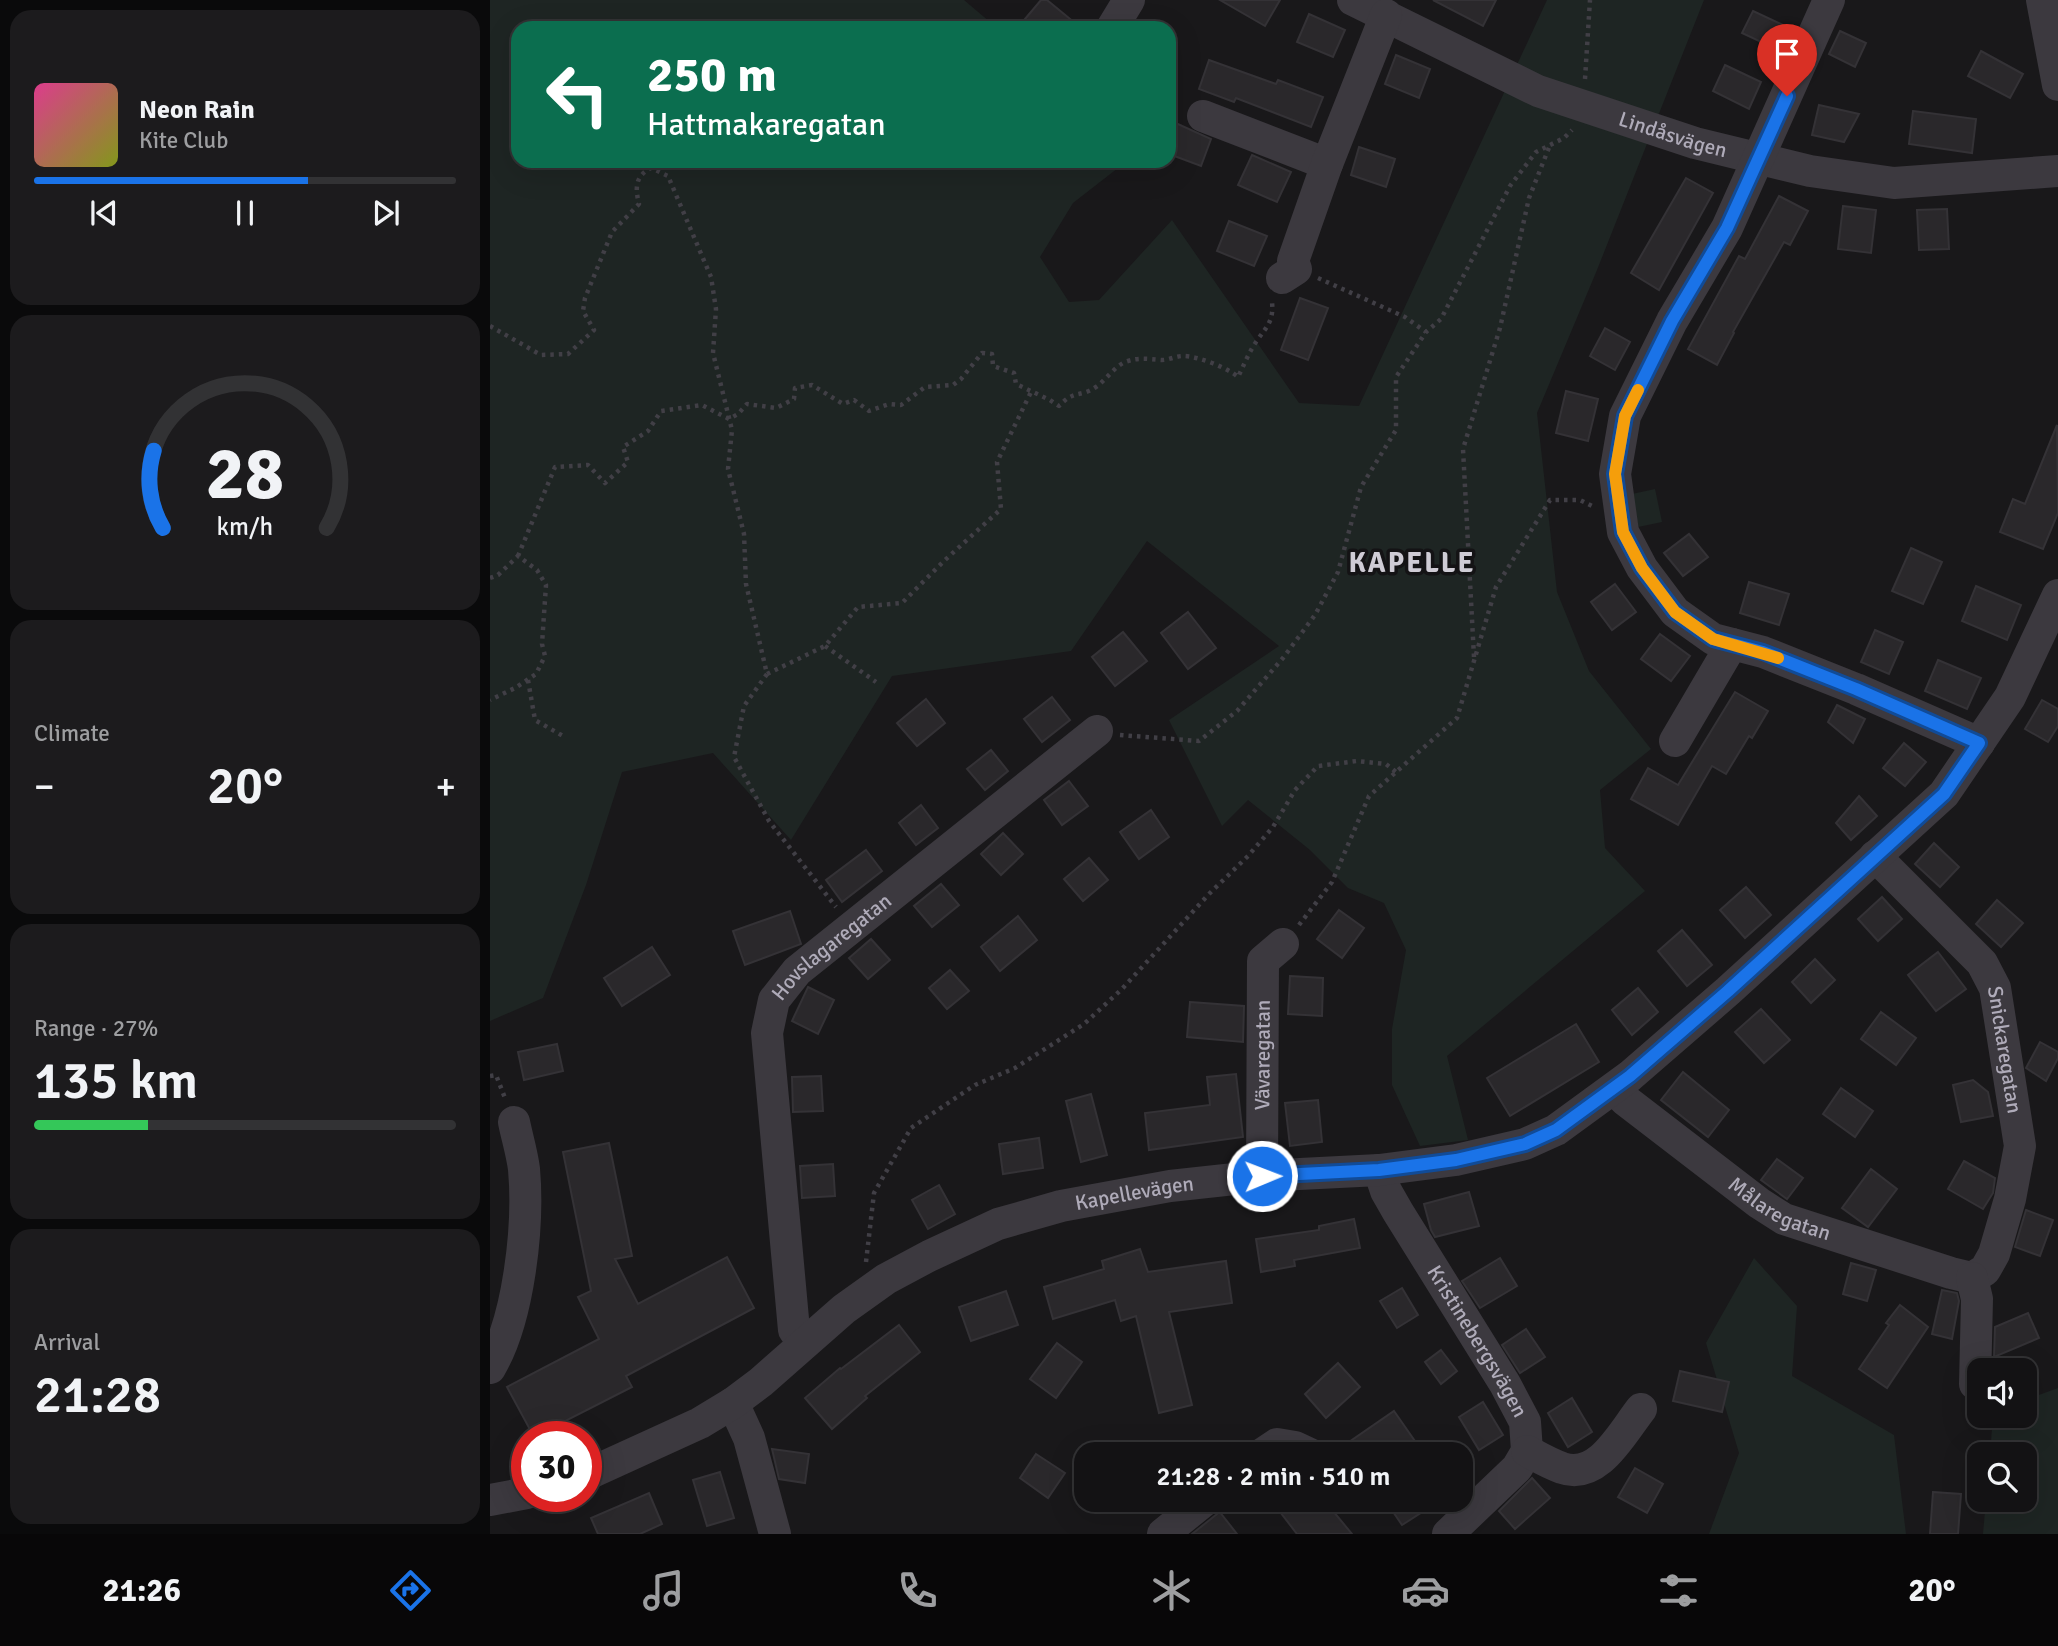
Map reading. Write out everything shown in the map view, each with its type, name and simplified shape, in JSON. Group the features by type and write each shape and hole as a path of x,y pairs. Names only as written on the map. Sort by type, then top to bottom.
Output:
{"street":[{"path":"1116,21 1129,0"},
{"name":"Lindåsvägen","path":"1353,0 1538,91 1695,143 1810,171 1894,183 2058,171"},
{"path":"1829,0 1727,228 1672,321 1625,416 1615,474 1623,532 1642,568 1675,612 1713,639 1763,652 1979,743"},
{"path":"2042,0 2058,85"},
{"path":"1289,273 1327,164 1386,15"},
{"path":"1203,116 1327,164"},
{"name":"Kapellevägen","path":"602,1468 700,1423 733,1403 844,1309 873,1289 929,1255 998,1224 1061,1206 1170,1186 1262,1176 1379,1170 1456,1160 1525,1144 1556,1130 1614,1089 1728,991 1944,794 2010,697 2058,595"},
{"path":"1675,741 1732,644"},
{"name":"Hovslagaregatan","path":"804,1343 794,1330 766,1033 774,1000 797,971 1097,732"},
{"name":"Snickaregatan","path":"1875,856 1982,963 1995,988 2020,1146 2010,1199 1994,1254 1985,1270 1972,1278"},
{"name":"Vävaregatan","path":"1262,1176 1263,961 1283,944"},
{"name":"Målaregatan","path":"1614,1089 1784,1219 1972,1278"},
{"path":"490,1368 502,1348 509,1326 522,1247 524,1168 514,1122"},
{"name":"Kristinebergsvägen","path":"1379,1170 1386,1191 1422,1254 1505,1384 1525,1422 1527,1451"},
{"path":"1972,1278 1977,1298 1976,1358"},
{"path":"733,1403 749,1438 775,1534"},
{"path":"1467,1528 1517,1468 1527,1451 1564,1469 1587,1469 1603,1457 1641,1409"},
{"path":"490,1500 511,1496"},
{"path":"1163,1534 1190,1512"}],"path":[{"path":"1097,732 1150,739 1199,741 1237,711 1315,615 1338,572 1360,487 1396,429 1396,377 1426,332 1441,319 1510,186 1536,152 1564,138 1580,121 1591,0"},
{"path":"1474,662 1463,449 1500,328 1529,198 1550,145"},
{"path":"490,326 541,355 568,354 594,330 583,311 585,299 612,232 639,204 635,188 642,172 651,168 668,176 712,277 716,309 713,353 732,430 728,469 744,534 746,584 767,674"},
{"path":"729,419 747,404 776,408 794,398 795,388 813,385 843,404 854,400 869,411 888,404 901,405 925,387 953,385 982,353 992,354 993,366 1014,373 1016,384 1059,406 1069,395 1086,392 1098,386 1122,363 1140,357 1165,360 1184,356 1204,360 1231,370 1238,377 1256,342 1267,330 1273,312 1271,290 1289,273 1405,317 1426,332"},
{"path":"852,927 769,821 734,757 744,706 767,674 825,646 858,607 902,603 944,560 1001,509 997,463 1031,392"},
{"path":"490,578 498,575 518,556 555,467 588,465 606,483 628,462 623,447 649,431 661,411 702,405 729,419"},
{"path":"1283,944 1332,882 1369,796 1457,718 1496,587 1550,500 1580,500 1622,522"},
{"path":"490,700 536,674 545,656 543,632 546,585 537,570 518,556"},
{"path":"825,646 876,682"},
{"path":"528,680 535,720 563,736"},
{"path":"873,1289 866,1278 866,1259 874,1193 911,1128 975,1085 1015,1068 1084,1024 1122,989 1209,894 1248,856 1273,827 1295,790 1318,766 1357,761 1387,764 1396,772"}],"shaded area":[{"path":"490,0 964,0 989,21 511,21 511,168 1118,168 1073,203 1040,257 1069,302 1099,300 1172,220 1299,403 1359,406 1547,0 1704,0 1537,413 1557,592 1589,671 1651,749 1600,790 1605,848 1645,891 1447,1056 1468,1140 1420,1146 1392,1085 1392,1029 1406,950 1384,903 1348,888 1310,850 1248,800 1222,826 1169,720 1279,646 1147,541 1071,651 892,676 791,840 713,753 622,772 586,885 543,998 490,1021"},
{"path":"1655,489 1662,522 1638,527 1632,494"},
{"path":"1754,1258 1797,1306 1792,1376 1894,1435 1906,1534 1709,1534 1739,1453 1706,1343"},
{"path":"2058,1388 2058,1534 1983,1534 1985,1512 2037,1512 2037,1442 1991,1442 1992,1428 2037,1428 2037,1396"}],"building":[{"path":"1041,0 1047,0 1072,21 1027,21 1025,19"},
{"path":"1220,0 1280,0 1265,26"},
{"path":"1433,0 1496,0 1483,26"},
{"path":"1753,11 1785,26 1774,48 1742,33"},
{"path":"1309,14 1345,30 1333,57 1297,42"},
{"path":"1840,31 1866,43 1855,67 1829,54"},
{"path":"1981,51 2023,74 2010,98 1968,76"},
{"path":"1396,55 1430,69 1419,98 1385,84"},
{"path":"1209,60 1276,84 1278,80 1323,97 1311,127 1236,98 1234,102 1199,89"},
{"path":"1725,65 1761,82 1749,109 1713,91"},
{"path":"1819,105 1859,114 1844,142 1812,135"},
{"path":"1913,111 1976,119 1972,153 1909,144"},
{"path":"1176,123 1211,139 1201,166 1176,157"},
{"path":"1359,147 1395,159 1386,187 1351,175"},
{"path":"1252,155 1291,172 1277,202 1238,185"},
{"path":"1686,178 1713,193 1659,290 1631,273"},
{"path":"1779,196 1808,211 1790,245 1784,242 1717,365 1688,349 1739,256 1745,259"},
{"path":"1843,206 1876,210 1871,253 1838,249"},
{"path":"1947,209 1949,249 1919,250 1917,210"},
{"path":"1229,221 1267,236 1254,266 1217,251"},
{"path":"1300,298 1328,308 1308,360 1281,350"},
{"path":"1605,328 1630,342 1615,370 1590,356"},
{"path":"1566,391 1598,399 1588,441 1556,433"},
{"path":"2057,425 2058,513 2043,549 2000,532 2013,499 2025,504"},
{"path":"1689,534 1708,557 1683,576 1664,553"},
{"path":"1911,548 1942,562 1923,604 1892,591"},
{"path":"1749,582 1789,594 1779,625 1740,613"},
{"path":"1615,584 1636,612 1612,630 1591,602"},
{"path":"1976,586 2021,605 2007,640 1962,621"},
{"path":"1188,612 1216,648 1188,669 1161,633"},
{"path":"1875,630 1903,642 1889,674 1861,662"},
{"path":"1123,632 1147,661 1115,686 1092,657"},
{"path":"1660,634 1690,656 1671,681 1641,659"},
{"path":"1938,660 1981,678 1967,709 1925,691"},
{"path":"1735,692 1768,711 1726,774 1712,766 1678,825 1631,799 1648,768 1678,785"},
{"path":"1052,697 1070,720 1042,742 1024,719"},
{"path":"926,699 945,723 917,746 897,723"},
{"path":"2042,700 2058,709 2058,726 2048,742 2025,729"},
{"path":"1837,705 1865,719 1853,743 1828,722"},
{"path":"1904,743 1926,762 1905,786 1883,768"},
{"path":"991,750 1008,771 985,790 967,769"},
{"path":"1069,781 1088,806 1062,825 1044,800"},
{"path":"1859,796 1877,816 1851,840 1836,823"},
{"path":"921,805 938,828 916,845 899,823"},
{"path":"1151,810 1169,837 1139,859 1120,832"},
{"path":"1003,833 1023,854 1001,875 981,854"},
{"path":"1934,843 1959,867 1940,887 1915,864"},
{"path":"866,850 882,871 842,902 826,880"},
{"path":"1089,858 1108,880 1083,901 1064,879"},
{"path":"941,884 959,905 932,927 914,906"},
{"path":"1746,887 1771,915 1745,938 1720,910"},
{"path":"1882,897 1902,919 1878,941 1858,919"},
{"path":"1997,900 2023,923 2001,947 1976,924"},
{"path":"1339,910 1364,928 1342,958 1317,939"},
{"path":"790,911 801,944 745,965 733,931"},
{"path":"1018,916 1037,940 1000,971 981,947"},
{"path":"1682,930 1712,965 1687,986 1658,951"},
{"path":"871,939 890,960 868,979 849,958"},
{"path":"652,947 670,975 622,1006 604,978"},
{"path":"1938,952 1966,989 1936,1011 1908,975"},
{"path":"1815,959 1835,980 1811,1003 1792,982"},
{"path":"950,970 969,991 947,1009 929,988"},
{"path":"1290,976 1323,978 1322,1016 1288,1014"},
{"path":"808,987 834,1000 818,1034 792,1021"},
{"path":"1638,988 1658,1012 1632,1035 1612,1010"},
{"path":"1190,1002 1244,1006 1243,1042 1187,1037"},
{"path":"1761,1009 1790,1040 1764,1063 1735,1032"},
{"path":"1881,1012 1916,1038 1896,1065 1861,1039"},
{"path":"1576,1024 1599,1062 1510,1116 1487,1078"},
{"path":"2040,1042 2058,1052 2058,1058 2046,1081 2026,1068"},
{"path":"557,1044 563,1071 524,1080 518,1052"},
{"path":"1683,1072 1729,1110 1708,1137 1661,1100"},
{"path":"1236,1074 1243,1137 1149,1150 1145,1113 1210,1105 1207,1077"},
{"path":"821,1076 823,1111 793,1112 792,1077"},
{"path":"1973,1080 1988,1092 1993,1116 1961,1122 1953,1085"},
{"path":"1841,1088 1873,1111 1855,1137 1823,1114"},
{"path":"1091,1094 1107,1155 1081,1162 1066,1101"},
{"path":"1318,1100 1322,1142 1290,1146 1285,1103"},
{"path":"1039,1138 1043,1168 1003,1174 999,1144"},
{"path":"609,1143 632,1256 615,1259 638,1304 727,1257 754,1308 626,1376 632,1387 565,1421 525,1421 507,1387 599,1339 578,1297 591,1291 563,1152"},
{"path":"1777,1159 1803,1178 1787,1199 1761,1180"},
{"path":"1964,1161 1995,1178 1993,1193 1983,1209 1948,1189"},
{"path":"833,1164 835,1196 802,1198 800,1166"},
{"path":"1871,1169 1897,1189 1868,1227 1842,1208"},
{"path":"939,1185 955,1214 928,1229 912,1200"},
{"path":"1469,1192 1479,1226 1435,1237 1424,1204"},
{"path":"2026,1210 2053,1220 2040,1256 2015,1247"},
{"path":"1354,1219 1360,1248 1294,1260 1295,1266 1261,1272 1256,1239 1319,1230 1319,1226"},
{"path":"1140,1249 1148,1272 1226,1261 1232,1303 1169,1312 1192,1405 1159,1413 1136,1316 1121,1321 1115,1300 1053,1319 1044,1287 1104,1269 1102,1261"},
{"path":"1500,1258 1517,1286 1480,1308 1462,1281"},
{"path":"1851,1263 1876,1270 1867,1301 1843,1294"},
{"path":"1402,1288 1418,1315 1397,1328 1380,1301"},
{"path":"1942,1290 1957,1293 1959,1301 1952,1339 1932,1334"},
{"path":"1006,1291 1018,1325 971,1341 959,1307"},
{"path":"1900,1305 1928,1327 1887,1388 1859,1369"},
{"path":"2028,1313 2039,1338 1994,1357 1995,1327"},
{"path":"899,1325 920,1352 865,1396 867,1398 832,1429 805,1398 840,1368"},
{"path":"1526,1329 1545,1357 1520,1373 1502,1345"},
{"path":"1057,1343 1082,1362 1056,1398 1030,1379"},
{"path":"1441,1350 1457,1371 1441,1384 1425,1362"},
{"path":"1338,1363 1360,1387 1326,1418 1305,1394"},
{"path":"1680,1371 1729,1382 1722,1412 1673,1401"},
{"path":"1572,1398 1592,1432 1568,1447 1548,1413"},
{"path":"1483,1402 1503,1435 1479,1450 1459,1417"},
{"path":"1394,1411 1416,1442 1349,1442"},
{"path":"772,1449 809,1454 805,1483 779,1479"},
{"path":"1036,1454 1065,1473 1048,1498 1020,1478"},
{"path":"1635,1468 1663,1484 1647,1513 1618,1497"},
{"path":"720,1472 734,1518 707,1526 693,1480"},
{"path":"1532,1478 1550,1498 1515,1529 1499,1511"},
{"path":"1933,1492 1961,1494 1958,1534 1930,1534"},
{"path":"649,1493 662,1524 640,1534 598,1534 591,1518"},
{"path":"1220,1512 1237,1534 1192,1534"},
{"path":"1280,1512 1334,1512 1352,1534 1297,1534"},
{"path":"1393,1512 1422,1512 1402,1525"}],"slow traffic":[{"path":"1638,390 1625,416 1615,474 1623,532 1642,568 1675,612 1713,639 1778,658"}],"district":[{"name":"KAPELLE","path":"1412,562"}],"route":[{"path":"1262,1176 1379,1170 1456,1160 1525,1144 1556,1130 1630,1076 1728,991 1944,794 1979,743 1763,652 1713,639 1675,612 1642,568 1623,532 1615,474 1625,416 1672,321 1727,228 1787,96"}]}
